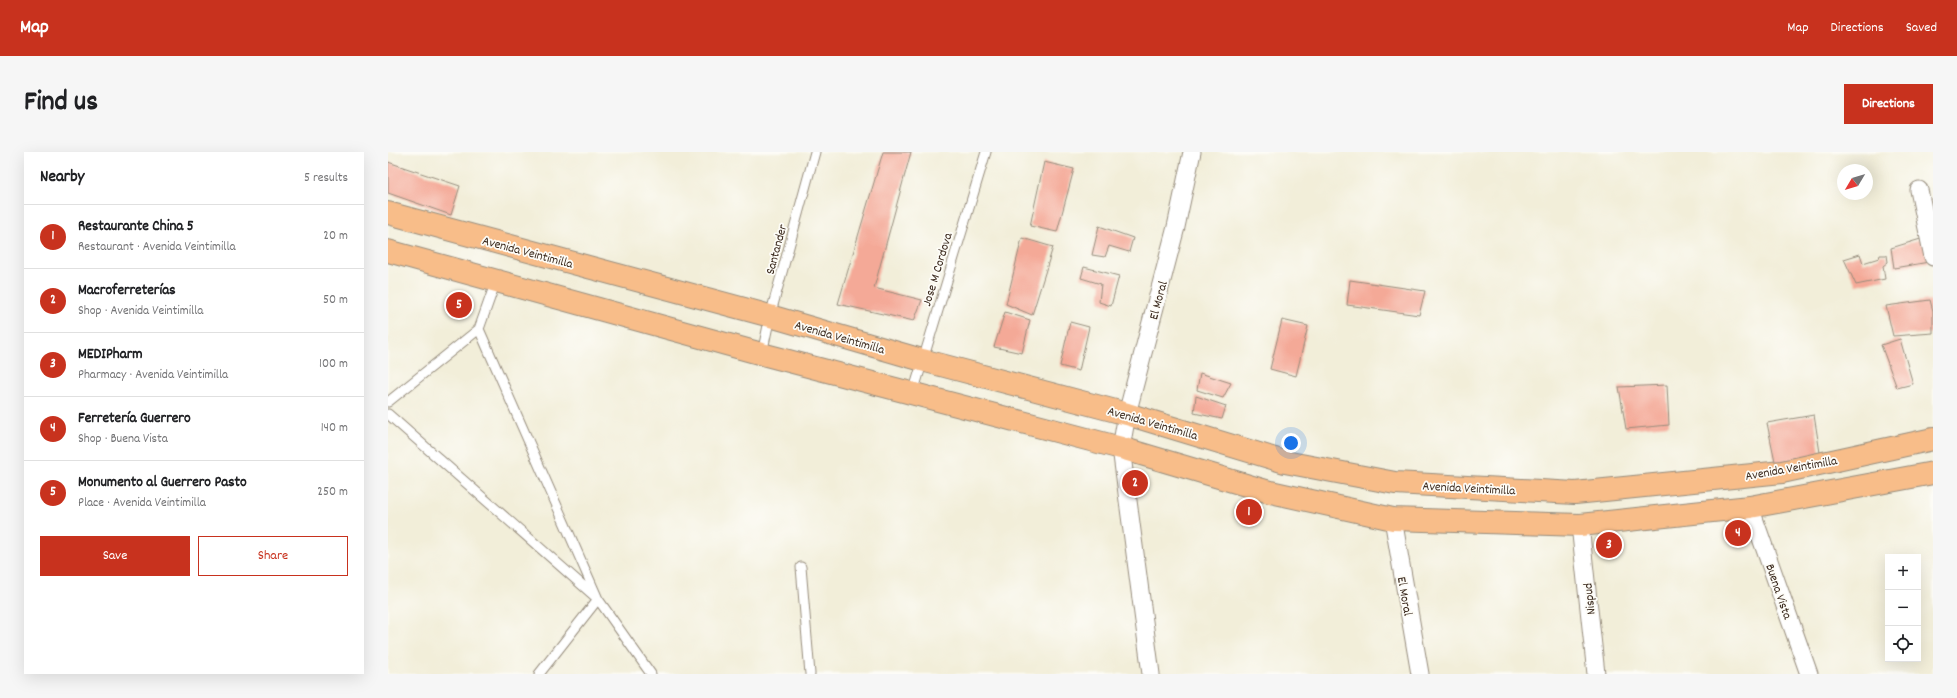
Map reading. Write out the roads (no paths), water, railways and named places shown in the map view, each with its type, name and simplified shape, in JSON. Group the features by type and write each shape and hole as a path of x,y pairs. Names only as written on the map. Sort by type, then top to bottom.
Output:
{"main road":[{"name":"Avenida Veintimilla","path":"388,213 770,316 922,360 1127,414 1285,462 1395,483 1575,493 1782,472 1933,439"},
{"path":"388,251 762,354 1121,448 1266,491 1393,518 1580,524 1750,507 1933,473"}],"street":[{"name":"El Moral","path":"1151,674 1121,448 1127,414 1176,227 1192,152"},
{"path":"1919,190 1933,257"},
{"name":"Buena Vista","path":"1750,507 1809,674"},
{"name":"El Moral","path":"1393,518 1420,674"},
{"name":"Nispud","path":"1580,524 1596,674"}],"lane":[{"name":"Santander","path":"762,354 770,316 815,152"},
{"name":"Jose M Cordova","path":"913,394 922,360 986,152"},
{"path":"388,402 479,329 496,281"},
{"path":"479,329 598,600 651,674"},
{"path":"388,414 598,600"},
{"path":"801,567 810,674"},
{"path":"539,674 598,600"}],"place":[{"name":"Monumento al Guerrero Pasto","path":"459,305"},
{"name":"Macroferreterías","path":"1135,483"},
{"name":"Restaurante China 5","path":"1249,512"},
{"name":"Ferretería Guerrero","path":"1738,533"},
{"name":"MEDIPharm","path":"1609,545"}]}
